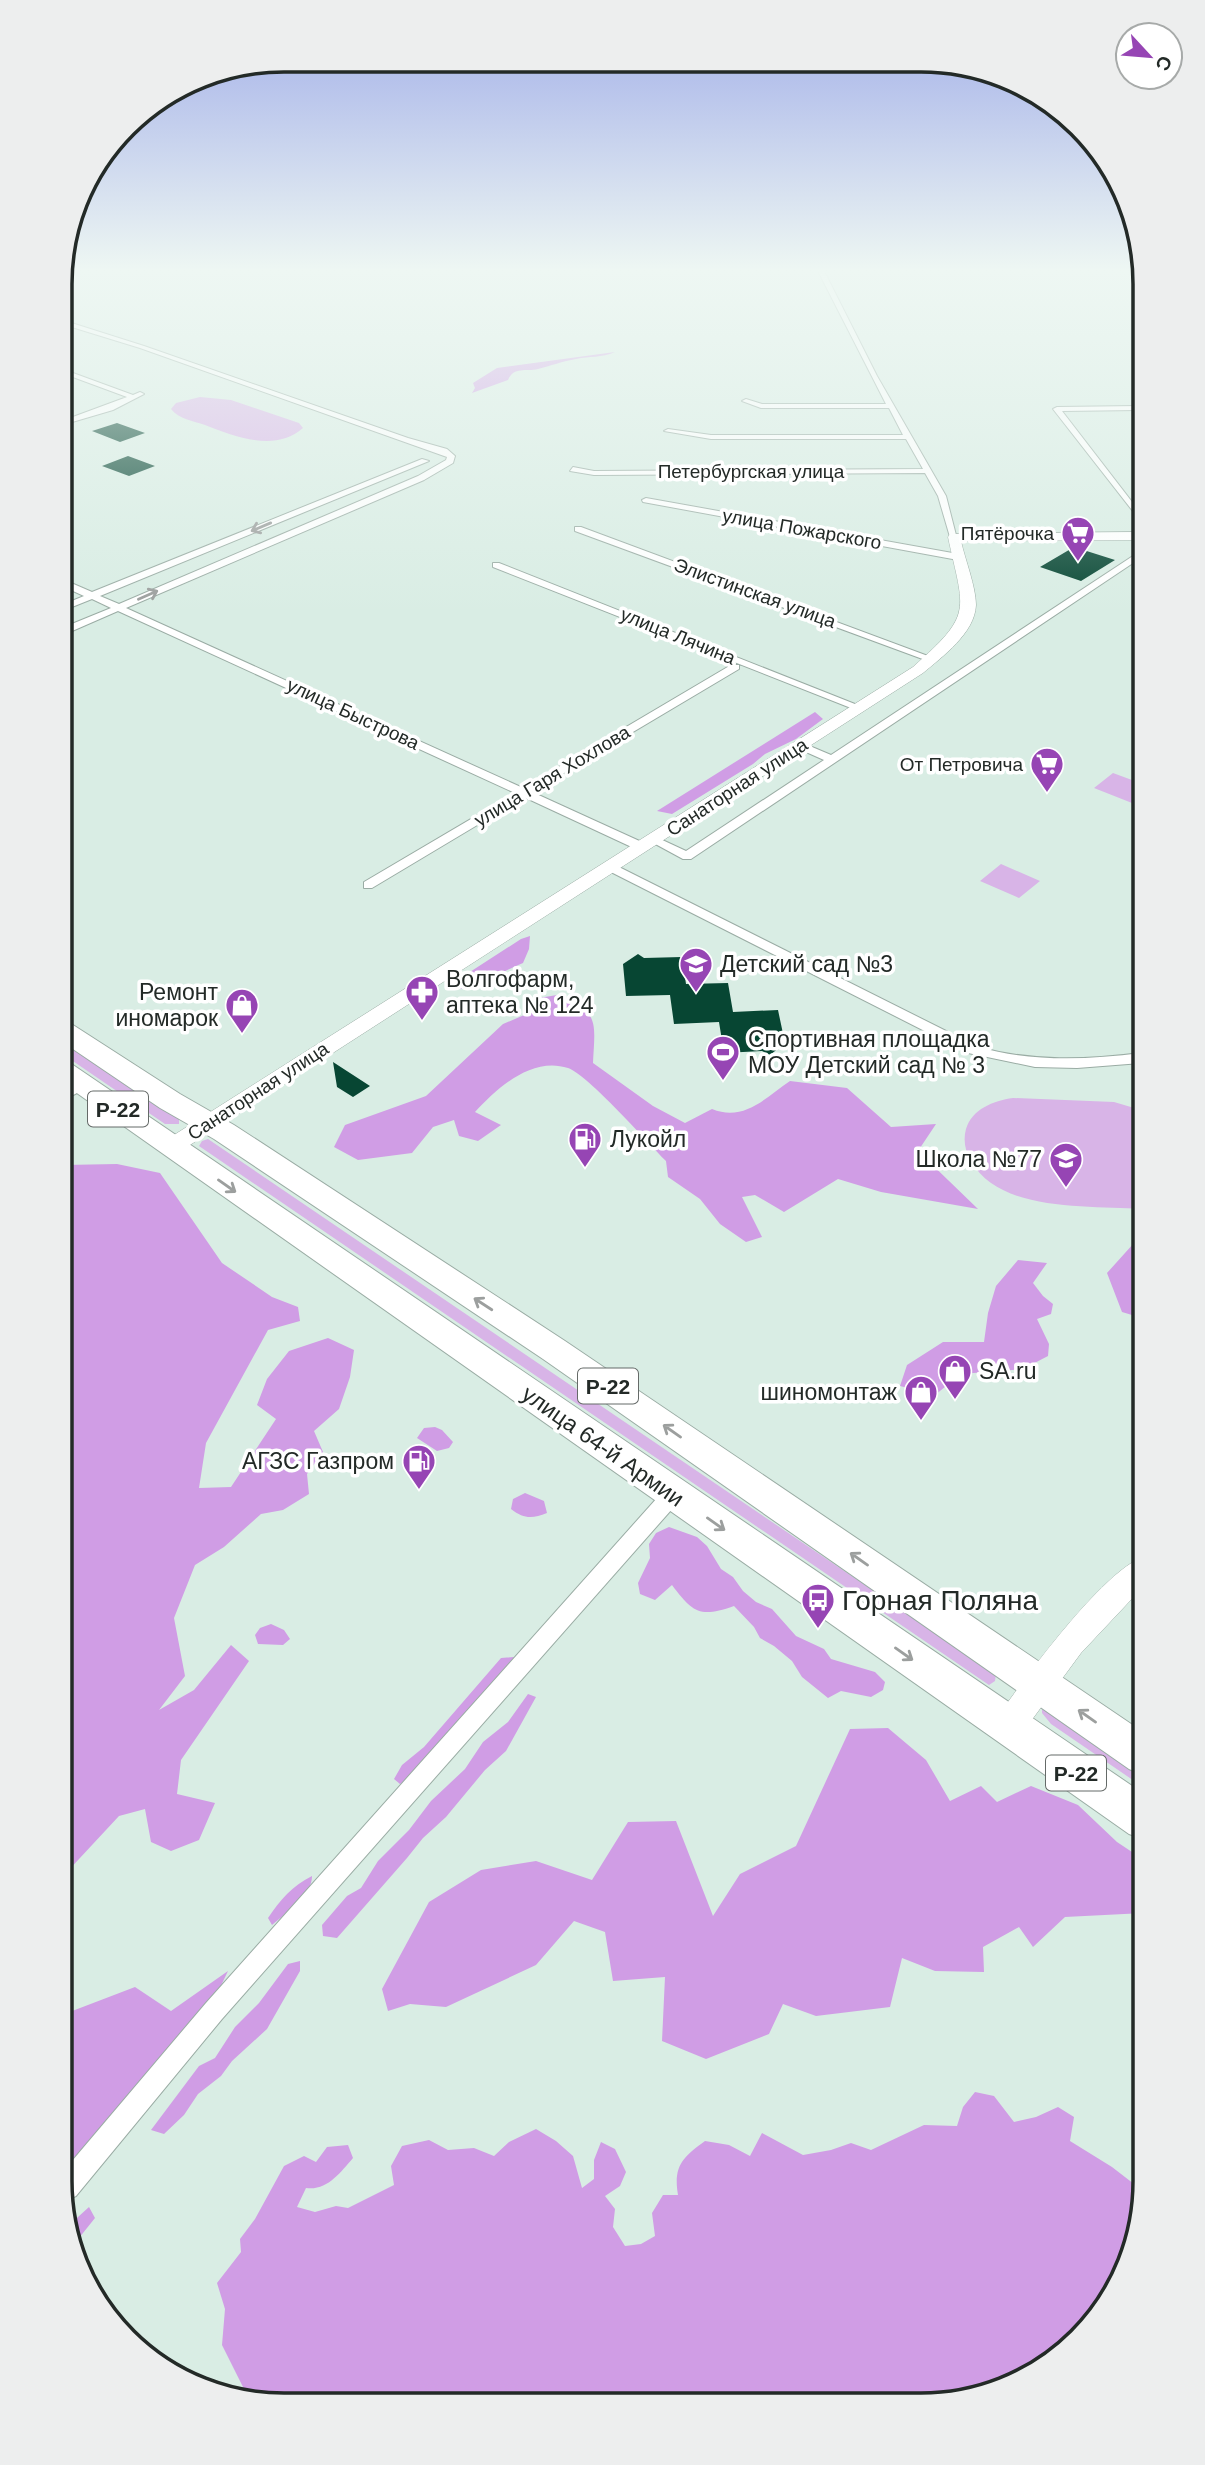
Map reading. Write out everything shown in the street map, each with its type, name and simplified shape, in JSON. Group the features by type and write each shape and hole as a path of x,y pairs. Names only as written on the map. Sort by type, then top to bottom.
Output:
{"highway":[{"name":"Р-22","path":"72,1036 170,1101 209,1122 554,1350 1133,1748"},
{"name":"улица 64-й Армии","path":"72,1084 171,1147 1133,1811"}],"street":[{"path":"72,420 136,395 102,384"},
{"path":"72,628 435,471 450,461 451,456 444,451 405,440 247,384"},
{"name":"Санаторная улица","path":"171,1147 860,708 931,659 962,626 969,606 946,506 880,384"},
{"path":"746,401 761,406 892,406"},
{"path":"1133,408 1057,409 1133,509"},
{"path":"668,431 711,437 909,437"},
{"path":"72,604 425,461"},
{"name":"Петербургская улица","path":"573,469 594,473 928,471"},
{"name":"улица Пожарского","path":"646,500 958,557"},
{"path":"324,501 364,502"},
{"name":"Элистинская улица","path":"578,529 931,659"},
{"path":"954,537 1133,536"},
{"path":"801,746 830,759 1133,559"},
{"name":"улица Лячина","path":"496,565 860,708"},
{"name":"улица Быстрова","path":"72,586 524,793 648,844 687,856 830,759"},
{"name":"улица Гаря Хохлова","path":"368,885 735,667"},
{"path":"611,867 973,1050 1011,1061 1055,1065 1133,1059"},
{"path":"72,2181 214,2011 673,1494"},
{"path":"1009,1726 1039,1682 1079,1632 1133,1579"}],"shaded area":[{"path":"473,384 497,384 472,393 475,388"},
{"path":"200,397 231,400 299,423 303,428 280,440 254,440 186,419 171,409 176,403"},
{"path":"815,712 823,719 796,739 765,754 672,814 657,811"},
{"path":"1113,773 1133,780 1133,802 1132,803 1094,788"},
{"path":"1001,864 1040,881 1019,898 980,881"},
{"path":"530,936 529,949 523,963 460,989 456,981 521,939"},
{"path":"557,995 581,1007 592,1020 593,1063 653,1106 685,1123 712,1109 734,1112 754,1106 790,1081 847,1088 891,1127 936,1124 918,1151 978,1209 881,1192 838,1179 784,1212 755,1195 742,1197 762,1237 746,1242 720,1224 700,1199 668,1177 666,1161 589,1083 568,1068 555,1065 541,1066 516,1076 484,1103 475,1112 501,1125 478,1141 459,1136 454,1120 433,1127 412,1153 358,1160 334,1147 345,1125 426,1096 503,1024 529,1013 539,998"},
{"path":"72,1046 179,1119 179,1124 165,1124 72,1060"},
{"name":"Школа №77","path":"1013,1098 1114,1102 1133,1108 1133,1209 1048,1203 1003,1190 985,1178 967,1153 966,1129 978,1111 998,1101"},
{"path":"208,1139 996,1674 995,1681 989,1685 199,1146 202,1141"},
{"path":"117,1164 160,1173 222,1263 272,1297 298,1307 300,1321 268,1330 206,1443 199,1488 231,1487 276,1419 257,1405 267,1379 289,1351 328,1338 354,1350 350,1377 339,1409 314,1431 323,1452 307,1474 309,1494 283,1510 261,1514 224,1547 195,1565 174,1618 185,1676 159,1710 194,1690 231,1645 249,1661 181,1760 177,1794 215,1803 199,1840 171,1851 151,1842 145,1809 119,1816 72,1867 72,1165"},
{"path":"1133,1244 1133,1315 1122,1312 1107,1273"},
{"path":"1018,1260 1047,1263 1033,1283 1053,1304 1051,1314 1037,1319 1049,1344 1048,1356 1023,1369 961,1374 935,1395 900,1386 907,1365 943,1342 984,1342 988,1313 996,1286"},
{"path":"435,1427 442,1430 453,1442 449,1448 437,1451 417,1438 424,1428"},
{"path":"525,1493 544,1501 547,1513 528,1517 511,1509 513,1499"},
{"path":"669,1527 697,1537 707,1546 721,1569 733,1577 743,1591 756,1602 772,1609 796,1636 824,1649 831,1659 875,1672 885,1682 883,1690 871,1697 841,1691 828,1698 802,1677 792,1661 760,1638 754,1627 734,1606 713,1612 698,1610 686,1602 672,1585 655,1600 640,1594 638,1583 650,1558 649,1544 656,1533"},
{"path":"271,1624 284,1630 290,1639 283,1645 258,1644 255,1635 260,1628"},
{"path":"514,1657 505,1671 409,1778 400,1784 394,1779 402,1765 424,1747 501,1658"},
{"path":"528,1694 536,1697 506,1751 485,1770 446,1817 423,1838 337,1938 323,1936 322,1925 347,1896 361,1888 378,1861 409,1830 431,1801 465,1769 483,1742 508,1722"},
{"path":"1042,1706 1054,1711 1133,1765 1133,1780 1051,1724 1042,1713"},
{"path":"888,1728 926,1760 950,1801 981,1786 997,1802 1031,1786 1078,1805 1117,1842 1133,1853 1133,1914 1065,1917 1033,1947 1019,1927 983,1947 984,1972 935,1971 902,1958 890,2007 816,2016 783,2004 769,2034 706,2059 662,2041 665,1977 613,1981 605,1932 574,1921 536,1965 446,2007 410,2004 388,2011 382,1989 429,1902 481,1870 536,1861 592,1880 628,1822 676,1821 713,1916 740,1874 796,1846 850,1729"},
{"path":"312,1876 303,1897 272,1925 268,1918 277,1905 292,1889"},
{"path":"300,1961 300,1971 267,2029 232,2061 221,2076 198,2094 184,2115 164,2134 151,2130 199,2066 215,2058 235,2027 259,2003 288,1964"},
{"path":"228,1971 215,1998 72,2162 72,2011 135,1987 171,2011"},
{"path":"975,2092 994,2096 1014,2122 1036,2117 1058,2107 1074,2117 1070,2141 1133,2183 1129,2222 1122,2249 1105,2287 1089,2310 1061,2341 1039,2357 1002,2377 976,2386 921,2393 284,2393 244,2389 222,2345 225,2309 217,2283 241,2252 240,2239 255,2219 284,2166 304,2156 316,2162 327,2147 348,2145 353,2158 327,2184 306,2188 297,2207 315,2212 336,2206 348,2208 394,2185 391,2166 402,2146 429,2140 448,2150 474,2148 494,2156 509,2142 536,2129 573,2156 582,2188 594,2179 594,2160 601,2142 615,2149 626,2172 620,2186 605,2196 615,2209 613,2227 625,2246 641,2244 655,2236 652,2213 663,2195 678,2195 677,2177 681,2163 705,2141 729,2145 750,2156 762,2133 803,2155 851,2143 871,2150 924,2125 957,2126 963,2107"},
{"path":"89,2207 95,2218 79,2237 76,2219"}],"building":[{"path":"117,423 145,433 120,442 92,431"},
{"path":"128,456 155,466 129,476 102,466"},
{"name":"Пятёрочка","path":"1074,547 1115,560 1081,581 1040,567"},
{"path":"638,954 644,958 682,957 686,984 728,983 733,1012 778,1010 785,1043 770,1055 762,1051 724,1053 719,1022 674,1024 670,995 626,996 623,964"},
{"path":"333,1062 370,1086 353,1097 337,1087"}],"place":[{"name":"Пятёрочка","path":"1078,563"},
{"name":"От Петровича","path":"1047,794"},
{"name":"Детский сад №3","path":"696,994"},
{"name":"Волгофарм, аптека № 124","path":"422,1022"},
{"name":"Ремонт иномарок","path":"242,1035"},
{"name":"Спортивная площадка МОУ Детский сад № 3","path":"723,1082"},
{"name":"Лукойл","path":"585,1169"},
{"name":"Школа №77","path":"1066,1189"},
{"name":"SA.ru","path":"955,1401"},
{"name":"шиномонтаж","path":"921,1422"},
{"name":"АГЗС Газпром","path":"419,1491"},
{"name":"Горная Поляна","path":"818,1630"}]}
